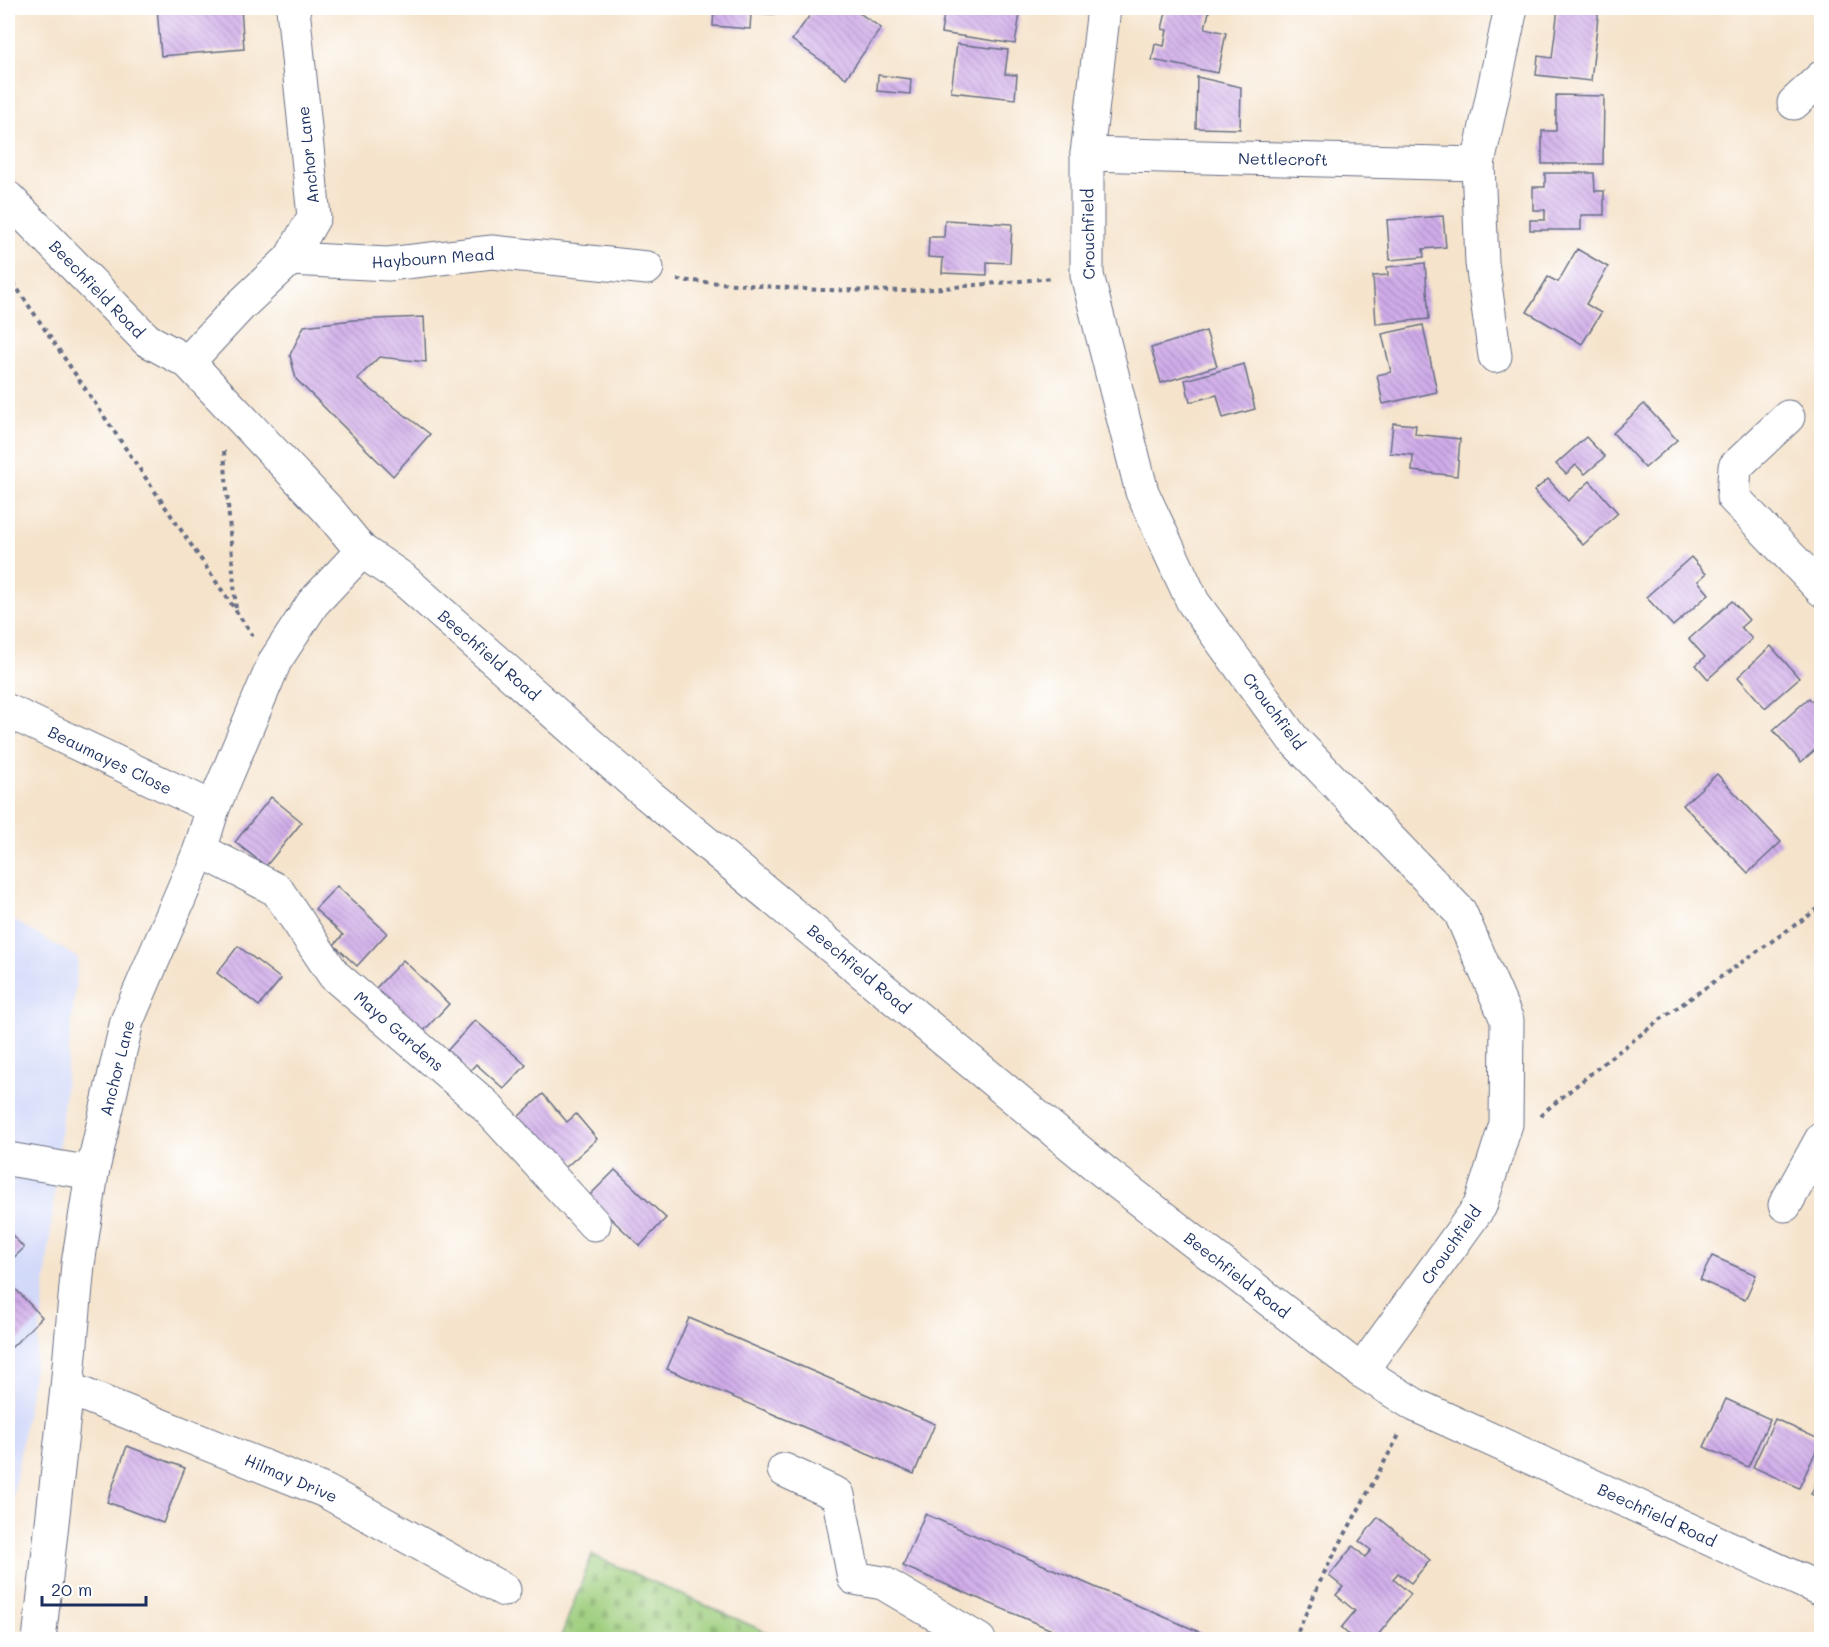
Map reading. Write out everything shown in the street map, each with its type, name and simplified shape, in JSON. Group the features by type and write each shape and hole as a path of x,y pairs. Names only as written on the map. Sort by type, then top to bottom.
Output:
{"street":[{"name":"Anchor Lane","path":"188,362 240,306 290,259 314,217 293,8"},
{"name":"Crouchfield","path":"1104,8 1087,154 1087,275 1142,492 1193,602 1293,739 1460,912 1507,1020 1506,1124 1480,1206 1360,1371"},
{"path":"1496,357 1482,263 1478,164 1511,8"},
{"path":"1794,103 1821,77"},
{"name":"Nettlecroft","path":"1087,154 1478,164"},
{"name":"Beechfield Road","path":"8,198 147,340 188,362 329,511 362,551 403,579 635,784 1103,1171 1360,1371 1415,1405 1821,1590"},
{"name":"Haybourn Mead","path":"290,259 388,264 492,252 647,268"},
{"path":"1788,417 1735,467 1733,497 1821,590"},
{"name":"Anchor Lane","path":"39,1640 67,1388 78,1264 92,1173 127,1022 200,850 213,808 275,661 313,603 362,551"},
{"name":"Beaumayes Close","path":"8,711 213,808"},
{"name":"Mayo Gardens","path":"200,850 278,890 334,975 484,1104 594,1224"},
{"path":"1785,1205 1821,1138"},
{"path":"8,1159 92,1173"},
{"name":"Hilmay Drive","path":"67,1388 326,1491 504,1590"},
{"path":"784,1470 838,1495 854,1578 883,1583 979,1640"}],"path":[{"path":"647,268 676,280 819,290 910,291 1087,275"},
{"path":"8,275 248,630 275,661"},
{"path":"220,396 236,612"},
{"path":"1538,1121 1544,1112 1633,1040 1821,906"},
{"path":"1294,1640 1324,1573 1415,1405"}],"shaded area":[{"path":"8,917 78,958 42,1317 8,1529"}],"green space":[{"path":"592,1555 782,1639 560,1639"}],"building":[{"path":"157,8 241,8 244,49 161,56"},
{"path":"714,8 774,8 774,14 751,13 750,29 713,26"},
{"path":"815,8 852,8 881,28 846,78 792,40"},
{"path":"945,8 1021,8 1015,44 941,33"},
{"path":"1167,8 1209,12 1205,28 1226,33 1218,73 1152,60 1155,44 1164,46 1167,30 1162,29"},
{"path":"1558,8 1599,8 1591,81 1536,75 1538,56 1552,58"},
{"path":"957,44 1008,50 1005,74 1017,75 1015,99 951,92"},
{"path":"878,75 911,79 910,94 877,91"},
{"path":"1197,77 1241,87 1240,129 1196,128"},
{"path":"1556,95 1604,96 1603,164 1542,164 1542,131 1556,131"},
{"path":"1545,173 1594,173 1595,191 1604,191 1604,215 1581,215 1581,230 1530,230 1530,220 1545,220 1545,210 1533,210 1533,187 1545,187"},
{"path":"1443,216 1446,247 1423,249 1424,257 1390,260 1387,220"},
{"path":"945,220 1012,224 1010,263 987,262 987,275 942,273 943,258 928,257 929,237 944,237"},
{"path":"1577,249 1608,267 1586,304 1601,313 1582,344 1527,312 1548,277 1558,282"},
{"path":"1425,263 1429,319 1376,324 1373,276 1388,275 1387,267"},
{"path":"424,317 426,362 379,357 357,379 430,434 393,476 296,379 290,355 304,326 353,320"},
{"path":"1423,325 1437,392 1383,404 1377,375 1391,372 1382,334"},
{"path":"1206,331 1217,366 1161,383 1151,348"},
{"path":"1244,364 1255,409 1223,418 1217,395 1190,402 1185,380"},
{"path":"1644,404 1677,440 1645,468 1613,433"},
{"path":"1393,423 1416,425 1415,434 1460,439 1457,476 1412,471 1413,455 1390,453"},
{"path":"1586,437 1605,457 1585,474 1576,465 1566,474 1556,464"},
{"path":"1548,479 1568,501 1590,481 1618,513 1583,545 1534,491"},
{"path":"1691,557 1706,574 1698,581 1709,594 1673,626 1646,597"},
{"path":"1732,601 1749,620 1741,627 1752,639 1708,679 1696,665 1705,657 1689,639"},
{"path":"1771,646 1799,678 1765,708 1738,677"},
{"path":"1809,698 1822,712 1822,744 1801,762 1773,730"},
{"path":"1717,774 1781,842 1748,873 1683,805"},
{"path":"271,797 302,822 266,866 235,842"},
{"path":"337,886 387,933 357,966 334,945 343,935 315,909"},
{"path":"238,946 281,979 259,1006 217,973"},
{"path":"403,960 449,1004 419,1036 372,992"},
{"path":"475,1020 526,1065 504,1089 476,1064 469,1072 446,1052"},
{"path":"543,1094 567,1122 576,1114 597,1139 565,1168 518,1117"},
{"path":"615,1170 666,1218 640,1246 588,1197"},
{"path":"12,1235 24,1248 8,1263 8,1239"},
{"path":"1712,1256 1756,1275 1745,1300 1700,1280"},
{"path":"8,1281 42,1317 8,1351"},
{"path":"689,1318 935,1424 914,1474 667,1369"},
{"path":"1726,1399 1770,1419 1748,1467 1704,1447"},
{"path":"1775,1419 1821,1440 1799,1488 1753,1467"},
{"path":"127,1446 185,1468 163,1523 107,1502"},
{"path":"1822,1471 1822,1499 1811,1494"},
{"path":"925,1514 1218,1640 1075,1640 903,1566"},
{"path":"1378,1517 1430,1560 1411,1583 1398,1573 1393,1579 1411,1594 1374,1640 1355,1640 1341,1628 1355,1611 1336,1595 1343,1587 1329,1576 1353,1546 1365,1557 1371,1550 1359,1541"}]}
